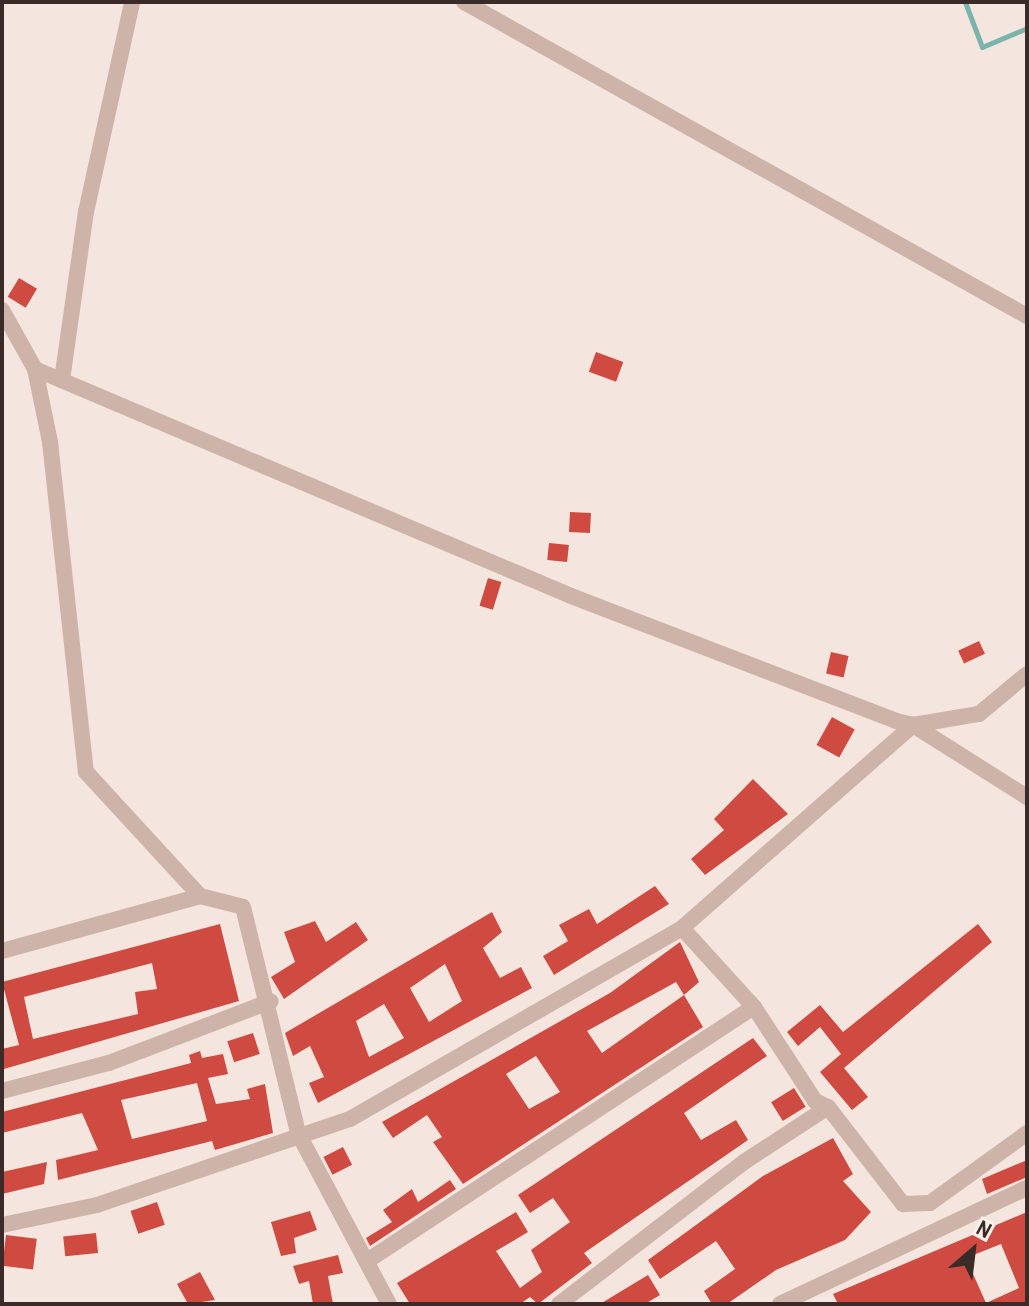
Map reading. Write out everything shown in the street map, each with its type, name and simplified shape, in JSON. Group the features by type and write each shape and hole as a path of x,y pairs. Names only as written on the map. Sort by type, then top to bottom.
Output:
{"street":[{"path":"62,380 86,212 132,2"},
{"path":"464,2 1027,316"},
{"path":"2,310 35,369 67,578 71,676 86,772 200,896"},
{"path":"35,369 661,633 913,725 1027,797"},
{"path":"2,1225 97,1205 298,1133 350,1119 449,1067 682,928 913,725 979,714 1027,674"},
{"path":"2,951 200,896 243,907 271,1001 298,1133 370,1259 389,1304"},
{"path":"682,928 754,1007 815,1101 828,1107 887,1187 914,1208 1027,1133"},
{"path":"2,1091 109,1063 271,1001"},
{"path":"370,1259 754,1007"},
{"path":"559,1304 744,1162 828,1107"},
{"path":"780,1304 1027,1188"}],"building":[{"path":"19,278 37,289 26,308 8,297"},
{"path":"596,352 623,362 616,382 589,372"},
{"path":"570,512 591,513 590,533 569,532"},
{"path":"549,543 569,545 567,562 547,560"},
{"path":"488,578 501,582 493,610 480,606"},
{"path":"979,641 985,654 964,663 958,651"},
{"path":"831,652 849,656 844,677 826,673"},
{"path":"832,717 855,730 839,758 816,745"},
{"path":"753,779 788,814 705,875 691,859 724,830 714,819"},
{"path":"655,886 669,904 554,975 543,956 568,941 559,925 589,909 597,924"},
{"path":"492,912 502,932 483,948 500,978 521,967 532,988 318,1103 309,1083 324,1077 310,1046 293,1056 285,1033","holes":["445,964 462,1001 429,1022 410,988","384,1004 404,1038 369,1057 356,1021"]},
{"path":"315,921 326,942 356,922 368,940 284,999 271,977 295,962 284,932"},
{"path":"220,924 239,1001 4,1069 2,1049 19,1045 2,982","holes":["152,963 157,989 135,992 138,1014 33,1039 24,997"]},
{"path":"978,924 992,942 844,1068 868,1097 852,1110 820,1072 841,1054 820,1027 798,1046 787,1032 820,1005 843,1032"},
{"path":"680,942 699,982 684,995 703,1027 463,1184 433,1142 442,1137 427,1115 393,1138 382,1122 610,993","holes":["676,982 684,995 602,1053 587,1031","536,1056 560,1092 529,1109 506,1074"]},
{"path":"253,1033 260,1054 234,1062 227,1041"},
{"path":"753,1038 767,1056 684,1113 701,1140 736,1120 748,1140 584,1253 592,1263 538,1304 530,1297 520,1304 410,1304 397,1283 516,1212 528,1232 496,1251 520,1288 542,1272 531,1250 570,1222 553,1198 530,1213 518,1195"},
{"path":"200,1051 202,1058 223,1054 228,1074 208,1078 216,1104 250,1099 247,1089 265,1084 273,1133 215,1150 212,1141 58,1180 56,1160 98,1150 82,1113 2,1133 2,1112 191,1063 189,1055","holes":["197,1083 207,1121 132,1139 121,1100"]},
{"path":"794,1088 806,1107 783,1121 771,1102"},
{"path":"833,1138 853,1174 843,1181 871,1212 845,1240 776,1270 727,1304 712,1304 704,1291 735,1269 716,1241 660,1279 648,1260 763,1176"},
{"path":"343,1147 352,1165 332,1175 323,1157"},
{"path":"1027,1160 1027,1177 987,1194 982,1179"},
{"path":"47,1162 44,1184 2,1194 2,1172"},
{"path":"450,1180 456,1189 370,1246 366,1238 392,1222 383,1210 412,1189 418,1202"},
{"path":"157,1202 165,1225 138,1234 131,1211"},
{"path":"310,1211 317,1230 294,1238 296,1253 281,1256 271,1222"},
{"path":"1027,1212 1027,1304 838,1304 833,1294","holes":["1001,1244 1019,1288 986,1303 966,1258"]},
{"path":"96,1233 98,1253 65,1256 63,1236"},
{"path":"6,1235 37,1239 33,1270 2,1266"},
{"path":"338,1255 343,1273 328,1276 333,1304 313,1304 309,1281 299,1284 293,1266"},
{"path":"200,1272 215,1300 188,1304 177,1284"},
{"path":"648,1275 660,1295 645,1304 600,1304"}],"waterway":[{"path":"965,2 982,47 1027,28"}]}
